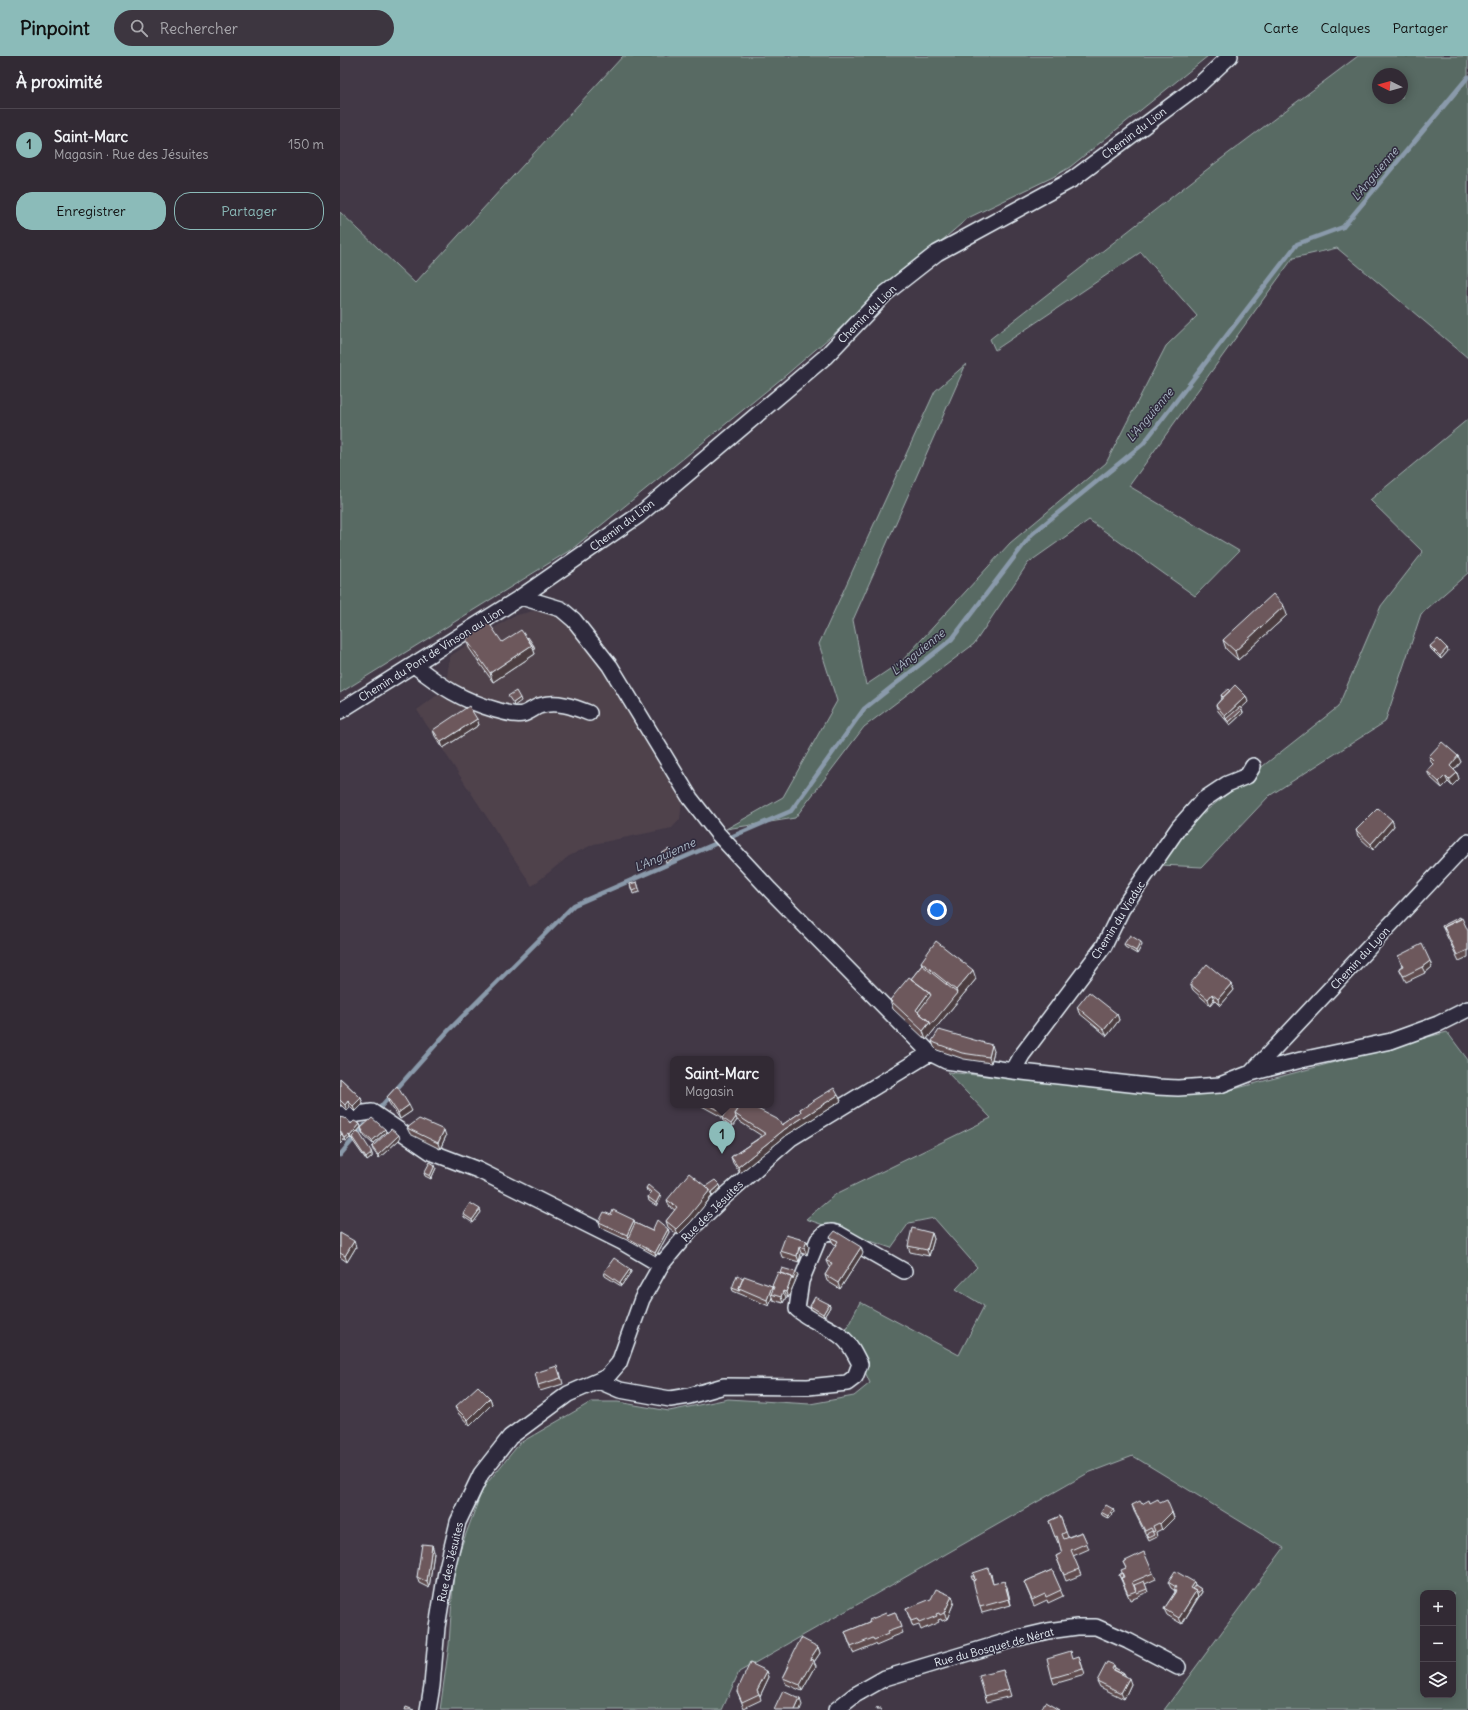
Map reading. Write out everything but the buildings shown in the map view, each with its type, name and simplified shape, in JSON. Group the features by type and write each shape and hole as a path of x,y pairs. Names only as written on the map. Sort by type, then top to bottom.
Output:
{"street":[{"name":"Chemin du Lion","path":"521,597 639,514 825,357 886,293 937,253 1073,179 1200,84 1230,56"},
{"name":"Chemin du Pont de Vinson au Lion","path":"340,711 521,597"},
{"path":"521,597 561,609 574,620 610,666 690,798 723,839 770,890 930,1053 946,1061 1013,1071 1157,1087 1178,1088 1220,1085 1251,1073 1301,1060 1391,1041 1438,1024 1468,1009"},
{"path":"414,665 443,688 459,697 475,704 503,712 523,714 540,706 554,704 572,707 589,713"},
{"name":"Chemin du Viaduc","path":"1013,1071 1022,1055 1104,946 1122,909 1179,827 1203,800 1227,784 1247,776 1253,766"},
{"name":"Chemin du Lyon","path":"1251,1073 1468,842"},
{"name":"Rue des Jésuites","path":"428,1710 432,1686 436,1627 446,1572 458,1522 481,1474 510,1437 568,1394 607,1377 619,1363 642,1299 661,1265 692,1228 725,1196 791,1138 930,1053"},
{"path":"340,1114 376,1114 431,1152 478,1170 622,1242 661,1265"},
{"path":"598,1381 620,1390 670,1399 689,1396 724,1386 808,1387 847,1383 856,1377 860,1364 853,1349 842,1337 797,1309 801,1280 818,1240 825,1233 832,1232 839,1234 904,1272"},
{"name":"Rue du Bosquet de Nérat","path":"836,1710 855,1695 885,1678 1018,1638 1048,1631 1070,1628 1096,1627 1128,1641 1178,1667"}],"shaded area":[{"path":"533,611 550,612 563,616 610,676 682,801 680,819 672,828 594,844 569,856 532,886 417,710 440,693 446,682 450,656 513,616"}],"green space":[{"path":"623,56 1208,56 1070,167 1053,177 968,218 786,375 572,549 340,693 340,212 415,283"},
{"path":"1358,56 1468,56 1468,358 1337,248 1293,258 1129,486 1239,551 1195,596 1089,520 1028,563 974,644 864,727 795,818 726,829 783,797 837,701 819,644 935,391 966,364 853,620 866,685 902,661 1010,543 1106,463 1166,346 1197,316 1141,252 995,350 990,339 1205,171"},
{"path":"1468,419 1468,573 1421,614 1385,722 1269,796 1202,867 1161,865 1188,825 1338,707 1381,606 1423,552 1370,500"},
{"path":"1447,1032 1468,1060 1468,1710 1164,1710 1284,1548 1133,1456 1088,1473 739,1672 722,1710 440,1710 449,1645 454,1566 483,1488 520,1443 591,1402 618,1402 669,1411 728,1399 810,1404 854,1396 870,1383 846,1330 860,1302 959,1355 984,1306 956,1289 977,1267 934,1218 909,1223 891,1248 806,1219 836,1194 991,1118 947,1072 1169,1095 1223,1092"}],"waterway":[{"name":"L'Anguienne","path":"376,1112 448,1031 574,905 791,811 864,709 952,639 1032,534 1143,444 1297,244 1343,227 1468,77"},
{"name":"L'Anguienne","path":"340,1155 365,1125"}],"place":[{"name":"Saint-Marc","path":"722,1154"}]}
